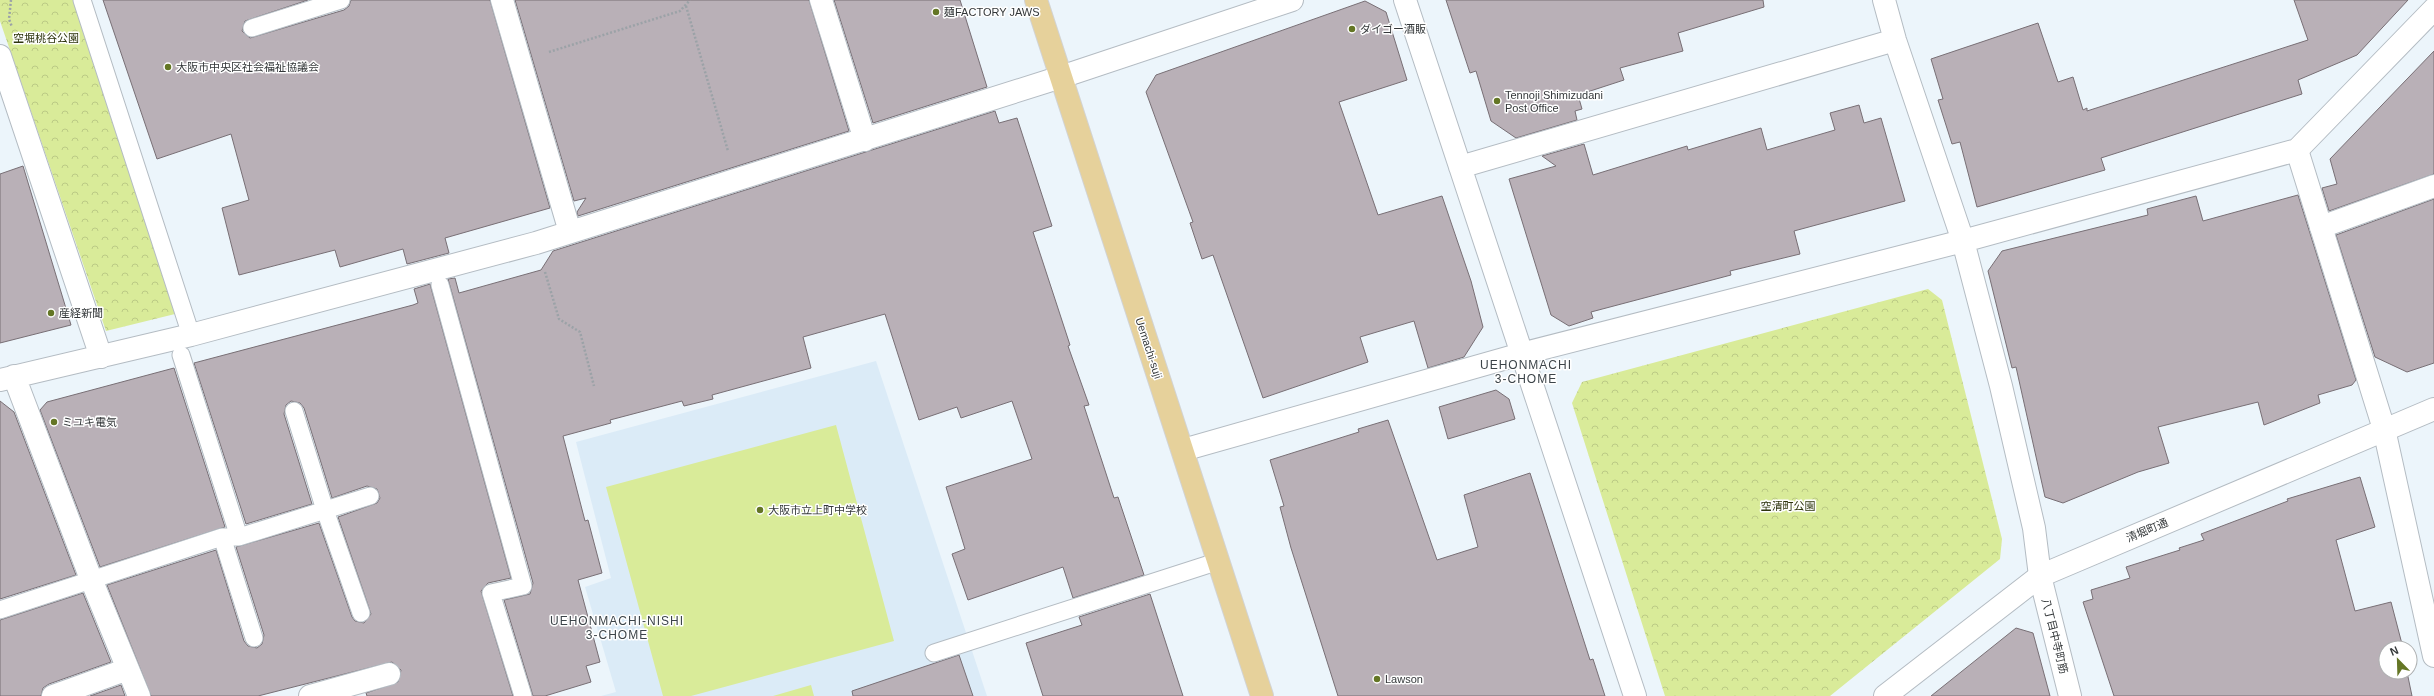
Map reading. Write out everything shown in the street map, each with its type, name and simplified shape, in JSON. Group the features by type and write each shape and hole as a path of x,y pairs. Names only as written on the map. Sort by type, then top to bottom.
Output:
{"main road":[{"name":"Uemachi-suji","path":"1036,0 1262,696"}],"street":[{"path":"502,0 570,232"},
{"path":"821,0 865,140"},
{"path":"139,696 7,378 191,335 536,243 1061,77 1292,0"},
{"path":"1406,0 1521,354 1635,696"},
{"name":"八丁目中寺町筋","path":"1884,0 1895,40 1963,242 2001,386 2034,528 2040,576 2070,696"},
{"path":"1183,450 1521,354 1963,242 2297,150 2434,9"},
{"path":"1460,167 1895,40"},
{"path":"0,56 101,357"},
{"path":"2297,150 2384,429 2434,656"},
{"path":"2321,227 2434,186"},
{"name":"清堀町通","path":"1885,696 2040,576 2434,409"},
{"path":"53,696 128,669"},
{"path":"310,696 389,674"}],"lane":[{"path":"82,0 191,335"},
{"path":"252,28 341,0"},
{"path":"440,285 523,586 490,593 523,696"},
{"path":"181,355 239,537"},
{"path":"294,411 325,510 361,613"},
{"path":"0,610 222,537 239,537 370,496"},
{"path":"222,537 254,638"},
{"path":"934,653 1219,561"}],"path":[{"path":"520,61 680,11 690,0"},
{"path":"686,5 737,180"},
{"path":"536,243 559,319 580,332 594,386"}],"shaded area":[{"name":"大阪市立上町中学校","path":"876,361 987,696 601,696 616,692 585,587 611,578 576,442"}],"green space":[{"name":"空堀桃谷公園","path":"0,0 73,0 175,314 106,331 0,21"},
{"name":"空清町公園","path":"1928,289 1942,300 2002,539 2000,559 1830,696 1665,696 1572,403 1582,382"},
{"path":"836,425 894,641 691,696 663,696 606,487"},
{"path":"811,685 814,696 773,696"}],"building":[{"path":"103,0 308,0 245,21 242,31 250,38 344,10 349,6 351,0 490,0 550,208 445,238 449,253 407,264 403,249 340,267 335,250 239,275 222,208 249,200 231,134 157,159"},
{"path":"515,0 809,0 849,131 578,216 577,212 586,198 574,201"},
{"path":"834,0 960,0 987,87 873,123"},
{"path":"1446,0 1763,0 1764,7 1678,33 1683,51 1620,68 1624,80 1578,95 1582,109 1575,111 1577,120 1516,138 1491,121 1476,71 1470,73"},
{"path":"2294,0 2408,0 2357,55 2298,80 2302,94 2101,158 2105,170 1977,207 1960,142 1952,144 1938,100 1943,99 1931,59 2038,23 2058,82 2073,77 2083,110 2087,108 2087,111 2308,40"},
{"path":"1365,1 1386,12 1407,80 1339,102 1378,215 1442,196 1471,281 1483,327 1464,357 1428,368 1414,321 1360,337 1368,362 1263,398 1213,255 1202,259 1190,223 1193,222 1146,92 1156,75"},
{"path":"2434,51 2434,174 2329,211 2322,188 2337,184 2330,159"},
{"path":"1859,105 1864,123 1881,118 1905,201 1794,231 1800,254 1730,271 1731,275 1591,312 1593,318 1569,326 1551,315 1509,179 1556,166 1542,156 1584,144 1593,175 1687,146 1688,150 1761,128 1767,150 1835,130 1830,113"},
{"path":"995,111 999,123 1017,118 1052,226 1033,232 1070,345 1068,346 1089,405 1084,406 1114,498 1118,497 1144,575 1073,598 1063,567 968,600 952,554 965,549 946,487 1032,459 1012,401 961,418 957,407 919,420 885,314 803,337 811,368 712,395 713,399 684,406 682,401 610,420 611,423 563,436 585,521 588,520 602,573 578,580 600,662 586,666 591,682 545,696 533,696 504,600 530,594 533,583 448,279 455,278 459,293 541,270 553,251"},
{"path":"23,166 71,325 0,343 0,174"},
{"path":"2298,195 2356,380 2352,385 2318,395 2320,403 2264,425 2258,402 2158,427 2169,463 2138,472 2063,503 2045,497 2016,367 2012,368 1988,271 2002,251 2148,215 2147,209 2196,196 2203,221"},
{"path":"2434,199 2434,363 2407,372 2375,357 2336,235"},
{"path":"430,284 511,578 488,583 481,591 513,696 367,696 366,693 398,682 401,670 392,662 258,696 151,696 107,585 216,550 244,641 248,646 257,648 262,644 264,635 236,547 319,523 352,617 355,621 364,623 371,614 338,517 377,503 380,498 377,489 367,486 332,498 304,408 300,403 291,401 286,405 284,414 312,504 246,524 194,363 413,305 418,303 414,289"},
{"path":"174,368 225,527 100,567 40,410 47,402"},
{"path":"1496,390 1509,399 1515,419 1448,439 1439,407"},
{"path":"0,401 14,412 76,575 0,599"},
{"path":"1388,420 1437,560 1478,547 1464,495 1530,473 1590,660 1593,659 1605,696 1338,696 1291,548 1280,507 1284,506 1270,460 1359,432 1358,429"},
{"path":"2360,477 2375,527 2336,540 2355,611 2391,602 2401,640 2378,640 2378,680 2409,680 2412,696 2114,696 2083,602 2093,599 2091,590 2130,578 2126,567 2180,550 2179,548 2204,540 2201,534 2288,501 2287,499"},
{"path":"83,593 111,662 49,684 43,688 41,696 0,696 0,620"},
{"path":"1150,594 1183,696 1043,696 1026,643 1082,625 1079,617"},
{"path":"2016,628 2033,633 2050,696 1931,696"},
{"path":"959,655 973,696 853,696 852,691"},
{"path":"121,685 125,696 90,696"}],"place":[{"name":"麺FACTORY JAWS","path":"936,12"},
{"name":"ダイゴー酒販","path":"1352,29"},
{"name":"大阪市中央区社会福祉協議会","path":"168,67"},
{"name":"Tennoji Shimizudani Post Office","path":"1497,101"},
{"name":"産経新聞","path":"51,313"},
{"name":"ミユキ電気","path":"54,422"},
{"name":"大阪市立上町中学校","path":"760,510"},
{"name":"Lawson","path":"1377,679"}],"district":[{"name":"UEHONMACHI 3-CHOME","path":"1526,372"},
{"name":"UEHONMACHI-NISHI 3-CHOME","path":"617,628"}]}
